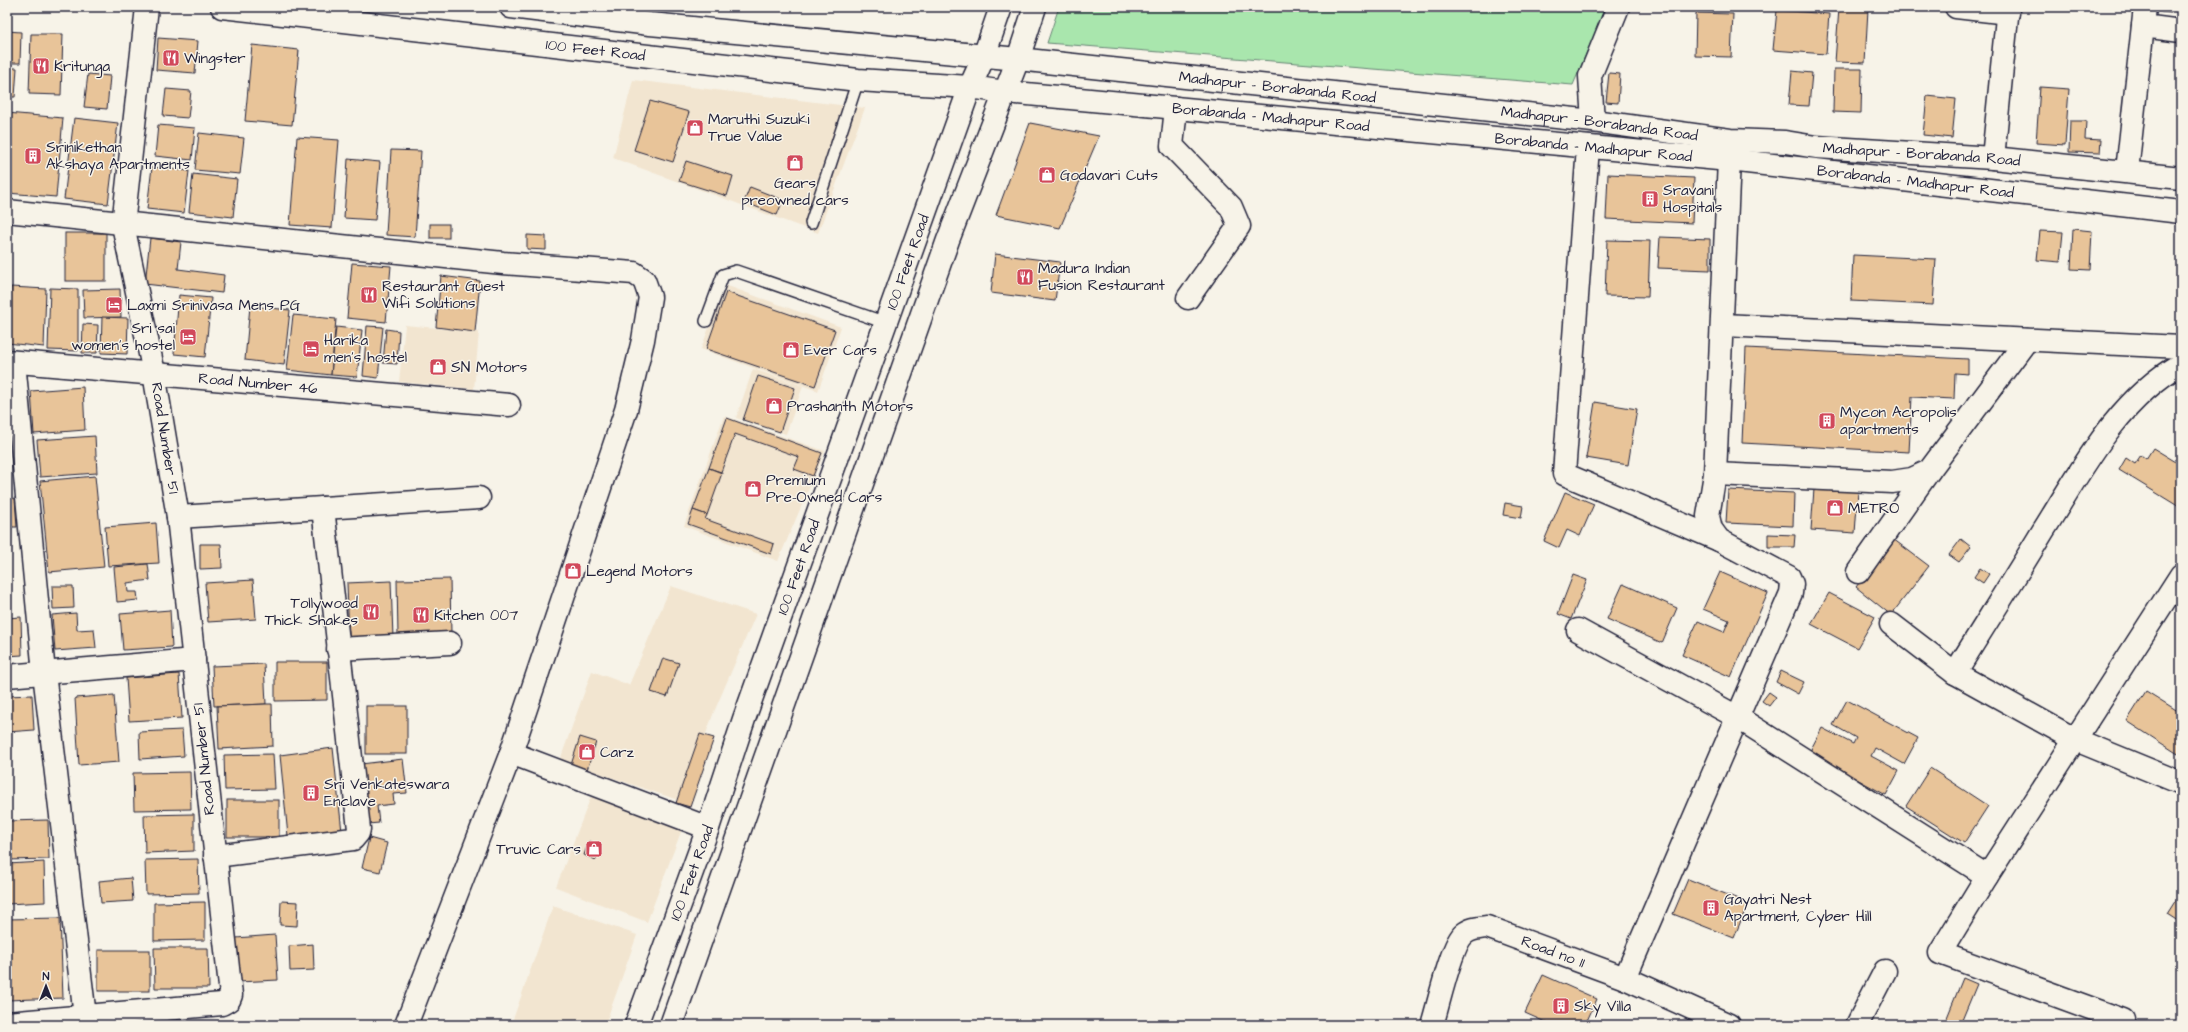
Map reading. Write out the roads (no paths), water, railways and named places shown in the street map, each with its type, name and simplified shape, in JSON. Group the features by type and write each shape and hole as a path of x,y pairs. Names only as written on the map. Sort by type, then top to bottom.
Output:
{"street":[{"name":"Road Number 51","path":"85,1021 222,1004 229,1000 231,995 178,517 154,373 123,225 147,7"},
{"name":"100 Feet Road","path":"222,7 858,80 970,87 1005,92"},
{"path":"511,7 650,24 1018,60"},
{"path":"970,87 984,56 1001,7"},
{"name":"100 Feet Road","path":"671,1025 946,248 1018,60 1035,7"},
{"path":"1593,121 1590,76 1618,7"},
{"path":"1956,7 2008,10 1993,158"},
{"path":"2127,171 2144,17 2181,30"},
{"name":"Madhapur - Borabanda Road","path":"1018,60 1593,121 1730,140 1784,142 1816,147 1993,158 2127,171 2181,178"},
{"name":"100 Feet Road","path":"636,1025 708,828 747,712 970,87"},
{"name":"Borabanda - Madhapur Road","path":"1005,92 1730,160 2181,212"},
{"path":"1176,108 1172,146 1232,207 1239,226 1188,298"},
{"path":"1588,147 1564,474 1719,540 1789,577 1792,584 1791,593 1625,978"},
{"path":"1719,540 1711,529 1708,516 1715,474 1730,160"},
{"path":"7,211 123,225 503,263 634,274 644,280 650,297 643,340 626,410 510,753 406,1025"},
{"path":"1723,324 2181,348"},
{"path":"1858,572 1930,471 2027,340"},
{"path":"7,1023 85,1021 44,673 10,362"},
{"name":"Road Number 46","path":"10,362 154,373 509,405"},
{"path":"1955,673 2096,447 2130,404 2167,372 2181,364"},
{"path":"1715,474 1892,482 1912,479 1930,471"},
{"path":"178,517 479,498"},
{"path":"215,856 353,839 358,833 323,508"},
{"path":"2123,1020 1940,953 1987,876 2076,740 2181,574"},
{"path":"1891,624 1955,673 2076,740 2181,783"},
{"path":"1578,630 1737,717 1987,876"},
{"path":"338,649 450,643"},
{"path":"7,676 194,660"},
{"path":"510,753 708,828"},
{"name":"Road no 11","path":"1432,1025 1455,948 1463,934 1475,928 1487,927 1625,978 1730,1025"},
{"path":"1857,1025 1885,972"}],"lane":[{"path":"811,223 858,80"},
{"path":"706,321 723,275 736,271 886,323"}],"place":[{"name":"Wingster","path":"171,58"},
{"name":"Kritunga","path":"41,66"},
{"name":"Maruthi Suzuki True Value","path":"695,128"},
{"name":"Srinikethan Akshaya Apartments","path":"33,156"},
{"name":"Gears preowned cars","path":"795,163"},
{"name":"Godavari Cuts","path":"1047,175"},
{"name":"Sravani Hospitals","path":"1650,199"},
{"name":"Madura Indian Fusion Restaurant","path":"1025,277"},
{"name":"Restaurant Guest Wifi Solutions","path":"369,295"},
{"name":"Laxmi Srinivasa Mens PG","path":"114,305"},
{"name":"Sri sai women's hostel","path":"188,337"},
{"name":"Harika men's hostel","path":"311,349"},
{"name":"Ever Cars","path":"791,350"},
{"name":"SN Motors","path":"438,367"},
{"name":"Prashanth Motors","path":"774,406"},
{"name":"Mycon Acropolis apartments","path":"1827,421"},
{"name":"Premium Pre-Owned Cars","path":"753,489"},
{"name":"METRO","path":"1835,508"},
{"name":"Legend Motors","path":"573,571"},
{"name":"Tollywood Thick Shakes","path":"371,612"},
{"name":"Kitchen 007","path":"421,615"},
{"name":"Carz","path":"587,752"},
{"name":"Sri Venkateswara Enclave","path":"311,793"},
{"name":"Truvic Cars","path":"594,849"},
{"name":"Gayatri Nest Apartment, Cyber Hill","path":"1711,908"},
{"name":"Sky Villa","path":"1561,1006"}]}
